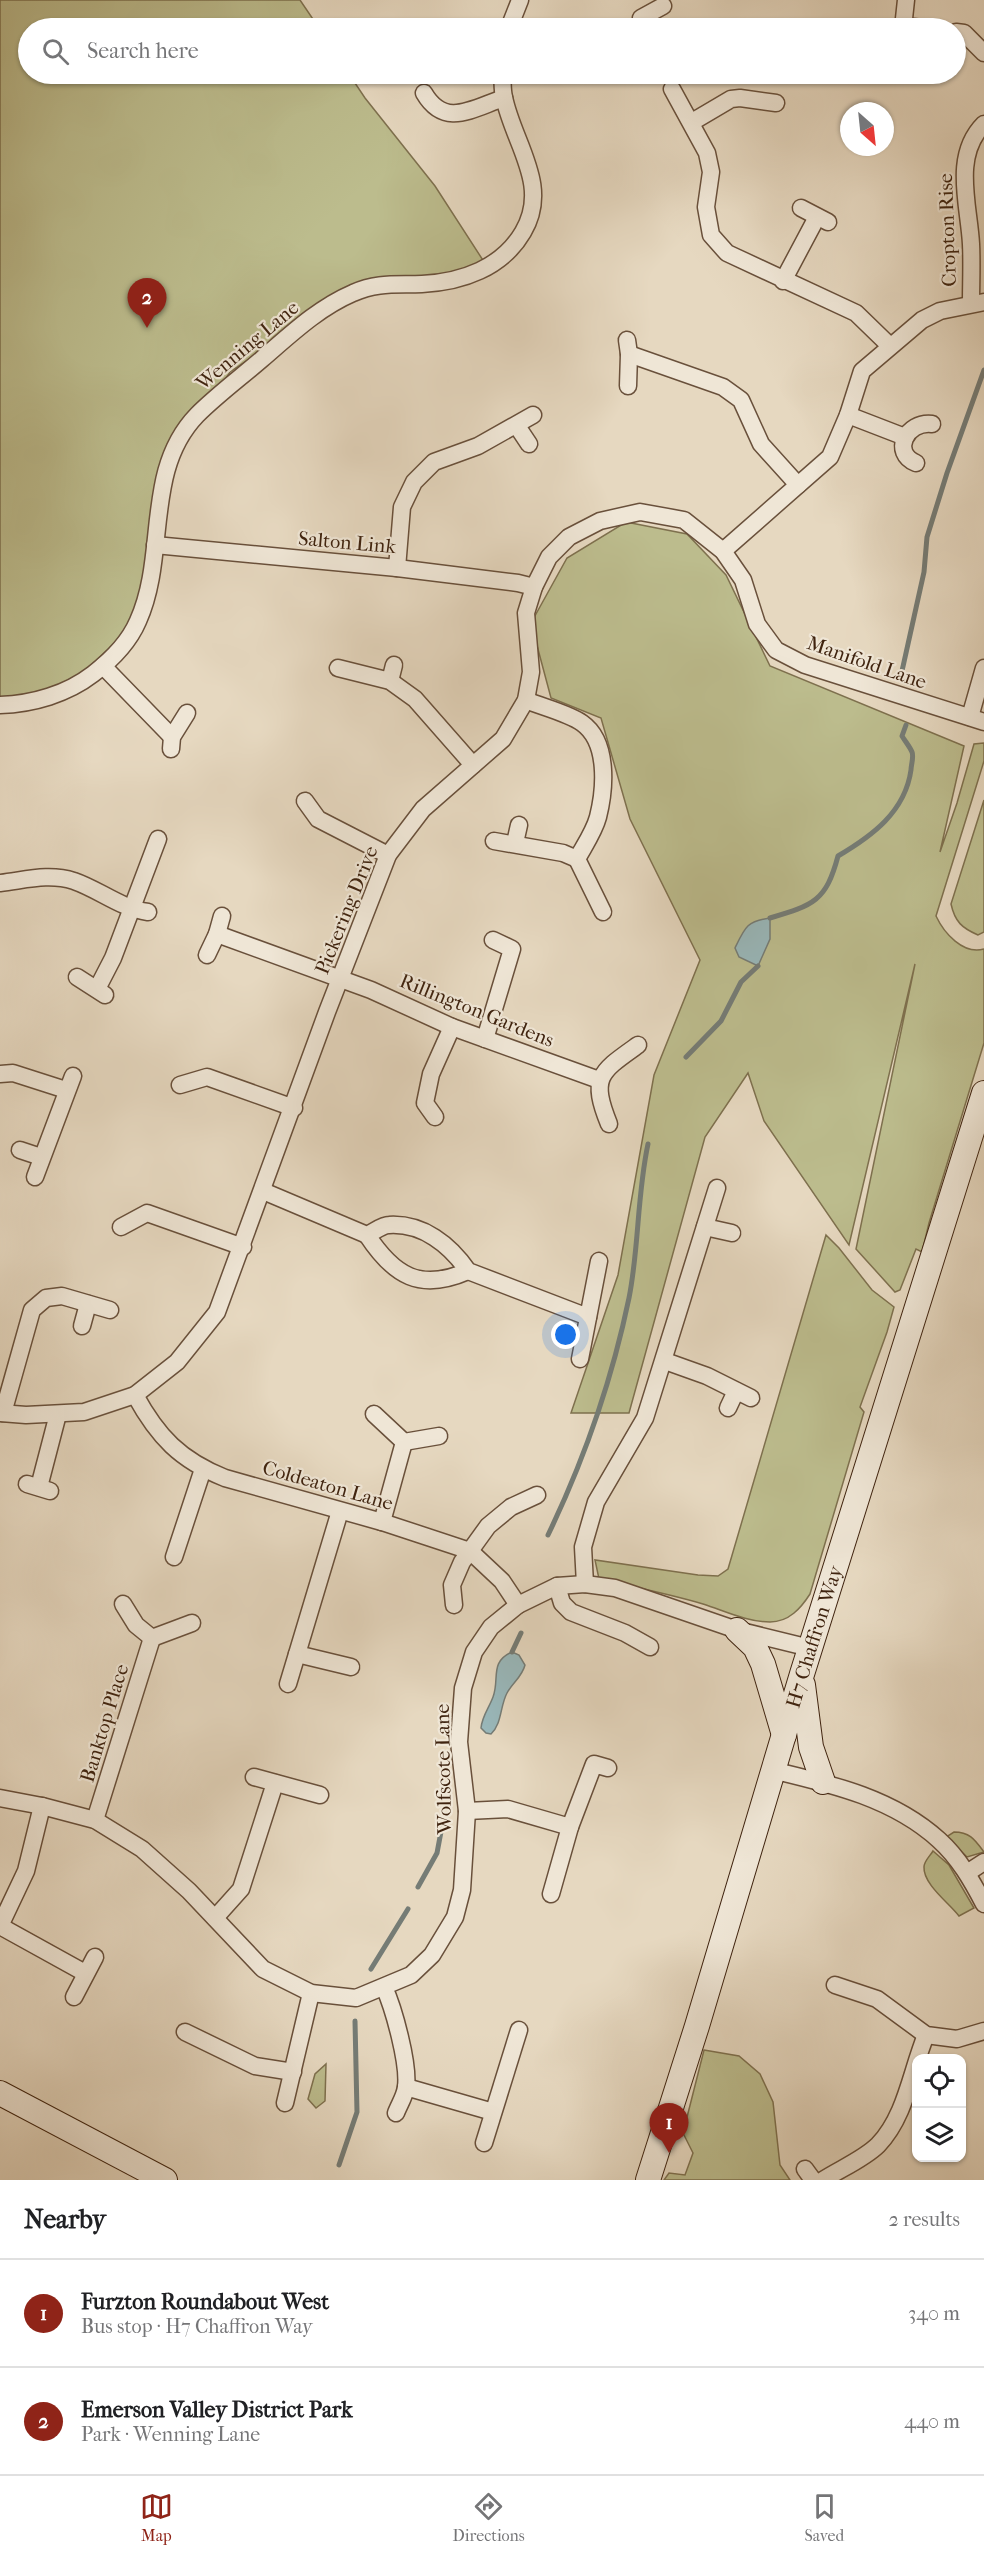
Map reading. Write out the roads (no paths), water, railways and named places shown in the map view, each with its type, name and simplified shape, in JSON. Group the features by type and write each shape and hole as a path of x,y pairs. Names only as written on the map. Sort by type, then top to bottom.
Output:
{"street":[{"path":"513,18 520,0"},
{"path":"904,18 906,0"},
{"path":"966,35 984,53"},
{"name":"Wenning Lane","path":"0,705 44,699 78,685 114,656 138,621 152,573 163,484 173,451 196,417 319,312 353,292 387,283 423,284 456,279 488,268 498,262 523,232 533,206 533,187 527,162 504,98 503,84"},
{"path":"672,89 707,153 711,172 706,207 711,235 727,253 855,313 890,346"},
{"path":"424,93 431,106 443,113 459,113 504,98"},
{"path":"692,122 731,99 776,103"},
{"name":"Cropton Rise","path":"978,303 964,191 965,164 978,130 984,124"},
{"path":"783,281 822,220 801,208"},
{"path":"723,551 830,457 848,415 862,371 922,320 940,311 978,303"},
{"path":"628,386 628,347 706,379 732,393 741,400 761,444 798,485"},
{"path":"397,568 402,507 414,482 434,462 478,446 533,415"},
{"path":"848,415 905,437"},
{"path":"915,463 911,462 905,453 905,437 918,425 932,424"},
{"path":"517,426 529,444"},
{"name":"Pickering Drive","path":"2,1413 84,1412 135,1395 177,1362 218,1312 388,855 423,809 503,739 526,700 531,672 526,613 534,587 549,557 569,537 600,521 640,512 684,520 723,551"},
{"name":"Salton Link","path":"155,545 397,568 534,587"},
{"name":"Manifold Lane","path":"723,551 743,580 757,624 776,650 805,665 977,719"},
{"path":"103,666 172,743 187,712"},
{"path":"338,668 392,673 473,765"},
{"path":"977,719 984,668"},
{"path":"526,700 581,723 595,737 602,761 603,788 597,819 577,859"},
{"path":"305,801 318,819 388,855"},
{"path":"515,843 519,825"},
{"path":"77,977 101,992 113,958 140,911 158,839"},
{"path":"494,841 515,843 577,859 604,904"},
{"path":"0,883 45,876 75,881 140,911"},
{"path":"207,955 222,916"},
{"name":"Rillington Gardens","path":"217,934 371,990 452,1027 599,1080"},
{"path":"485,1039 512,949 493,940"},
{"path":"435,1117 425,1103 431,1074 452,1027"},
{"path":"609,1124 599,1101 599,1080 609,1066 638,1045"},
{"path":"0,1074 13,1073 69,1083 35,1177"},
{"path":"180,1085 207,1077 294,1108"},
{"name":"H7 Chaffron Way","path":"648,2180 697,2026 772,1770 984,1094"},
{"path":"20,1150 41,1157"},
{"path":"585,1584 584,1547 596,1503 645,1418 665,1361 717,1188"},
{"path":"263,1191 367,1235 392,1268 410,1276 432,1282 450,1279 468,1271"},
{"path":"121,1227 147,1213 243,1247"},
{"path":"367,1235 387,1225 413,1228 438,1239 457,1255 468,1271 588,1317"},
{"path":"705,1227 732,1233"},
{"path":"580,1359 599,1261"},
{"path":"2,1413 32,1310 46,1298 62,1296 110,1310"},
{"path":"82,1326 88,1304"},
{"path":"665,1361 707,1376 744,1395 728,1408"},
{"name":"Coldeaton Lane","path":"135,1395 145,1414 177,1453 203,1469 225,1478 382,1522 470,1551 502,1581 518,1605"},
{"path":"39,1487 58,1414"},
{"path":"374,1414 405,1442"},
{"path":"405,1442 439,1436"},
{"path":"382,1522 405,1442"},
{"path":"174,1558 203,1469"},
{"path":"454,1605 452,1585 462,1562 488,1526 511,1507 537,1495"},
{"path":"288,1684 340,1511"},
{"name":"Wolfscote Lane","path":"0,1798 95,1820 142,1849 189,1891 263,1969 311,1994 356,1998 411,1975 432,1955 455,1917 462,1890 467,1811 459,1742 463,1688 474,1652 491,1627 518,1605 557,1586 585,1584 615,1588 737,1630 810,1648"},
{"path":"557,1586 562,1603 571,1612 606,1625 650,1647"},
{"path":"123,1604 136,1625 152,1638 192,1623"},
{"path":"737,1630 754,1647 763,1664 784,1735"},
{"name":"Banktop Place","path":"95,1820 152,1638"},
{"path":"297,1654 351,1667"},
{"path":"802,1674 812,1747 823,1782"},
{"path":"550,1894 570,1827 594,1764 608,1768"},
{"path":"772,1770 823,1782 877,1800 909,1818 940,1841 967,1873 984,1904"},
{"path":"254,1777 320,1795"},
{"path":"214,1918 241,1889 275,1783"},
{"path":"42,1806 26,1871 0,1926 85,1973"},
{"path":"467,1811 508,1809 570,1827"},
{"path":"967,1873 984,1862"},
{"path":"74,1997 95,1957"},
{"path":"835,1984 877,1999 926,2035 957,2039 984,2031"},
{"path":"384,1987 392,2004 404,2060 406,2087 396,2114"},
{"path":"285,2103 311,1994"},
{"path":"484,2144 519,2030"},
{"path":"185,2032 212,2035 255,2066 293,2072"},
{"path":"823,2180 877,2146 898,2120 915,2062 926,2035"},
{"path":"406,2087 492,2112"},
{"path":"0,2093 165,2180"}],"water":[{"path":"770,918 770,939 758,966 739,957 735,948 744,930 751,923"},
{"path":"512,1652 519,1655 525,1665 522,1673 507,1693 495,1730 491,1734 486,1733 481,1728 495,1690 498,1666 505,1656"}],"waterway":[{"path":"902,671 924,572 927,537 984,370"},
{"path":"770,918 808,905 816,899 828,883 838,856 874,831 894,810 908,785 913,756 902,736 906,725"},
{"path":"686,1057 721,1021 741,982 758,966"},
{"path":"548,1535 596,1419 622,1329 635,1260 644,1163 648,1144"},
{"path":"512,1652 521,1633"},
{"path":"418,1887 437,1853 443,1821"},
{"path":"371,1969 408,1909"},
{"path":"339,2165 357,2112 355,2021"}],"place":[{"name":"Emerson Valley District Park","path":"147,328"},
{"name":"Furzton Roundabout West","path":"669,2153"}]}
